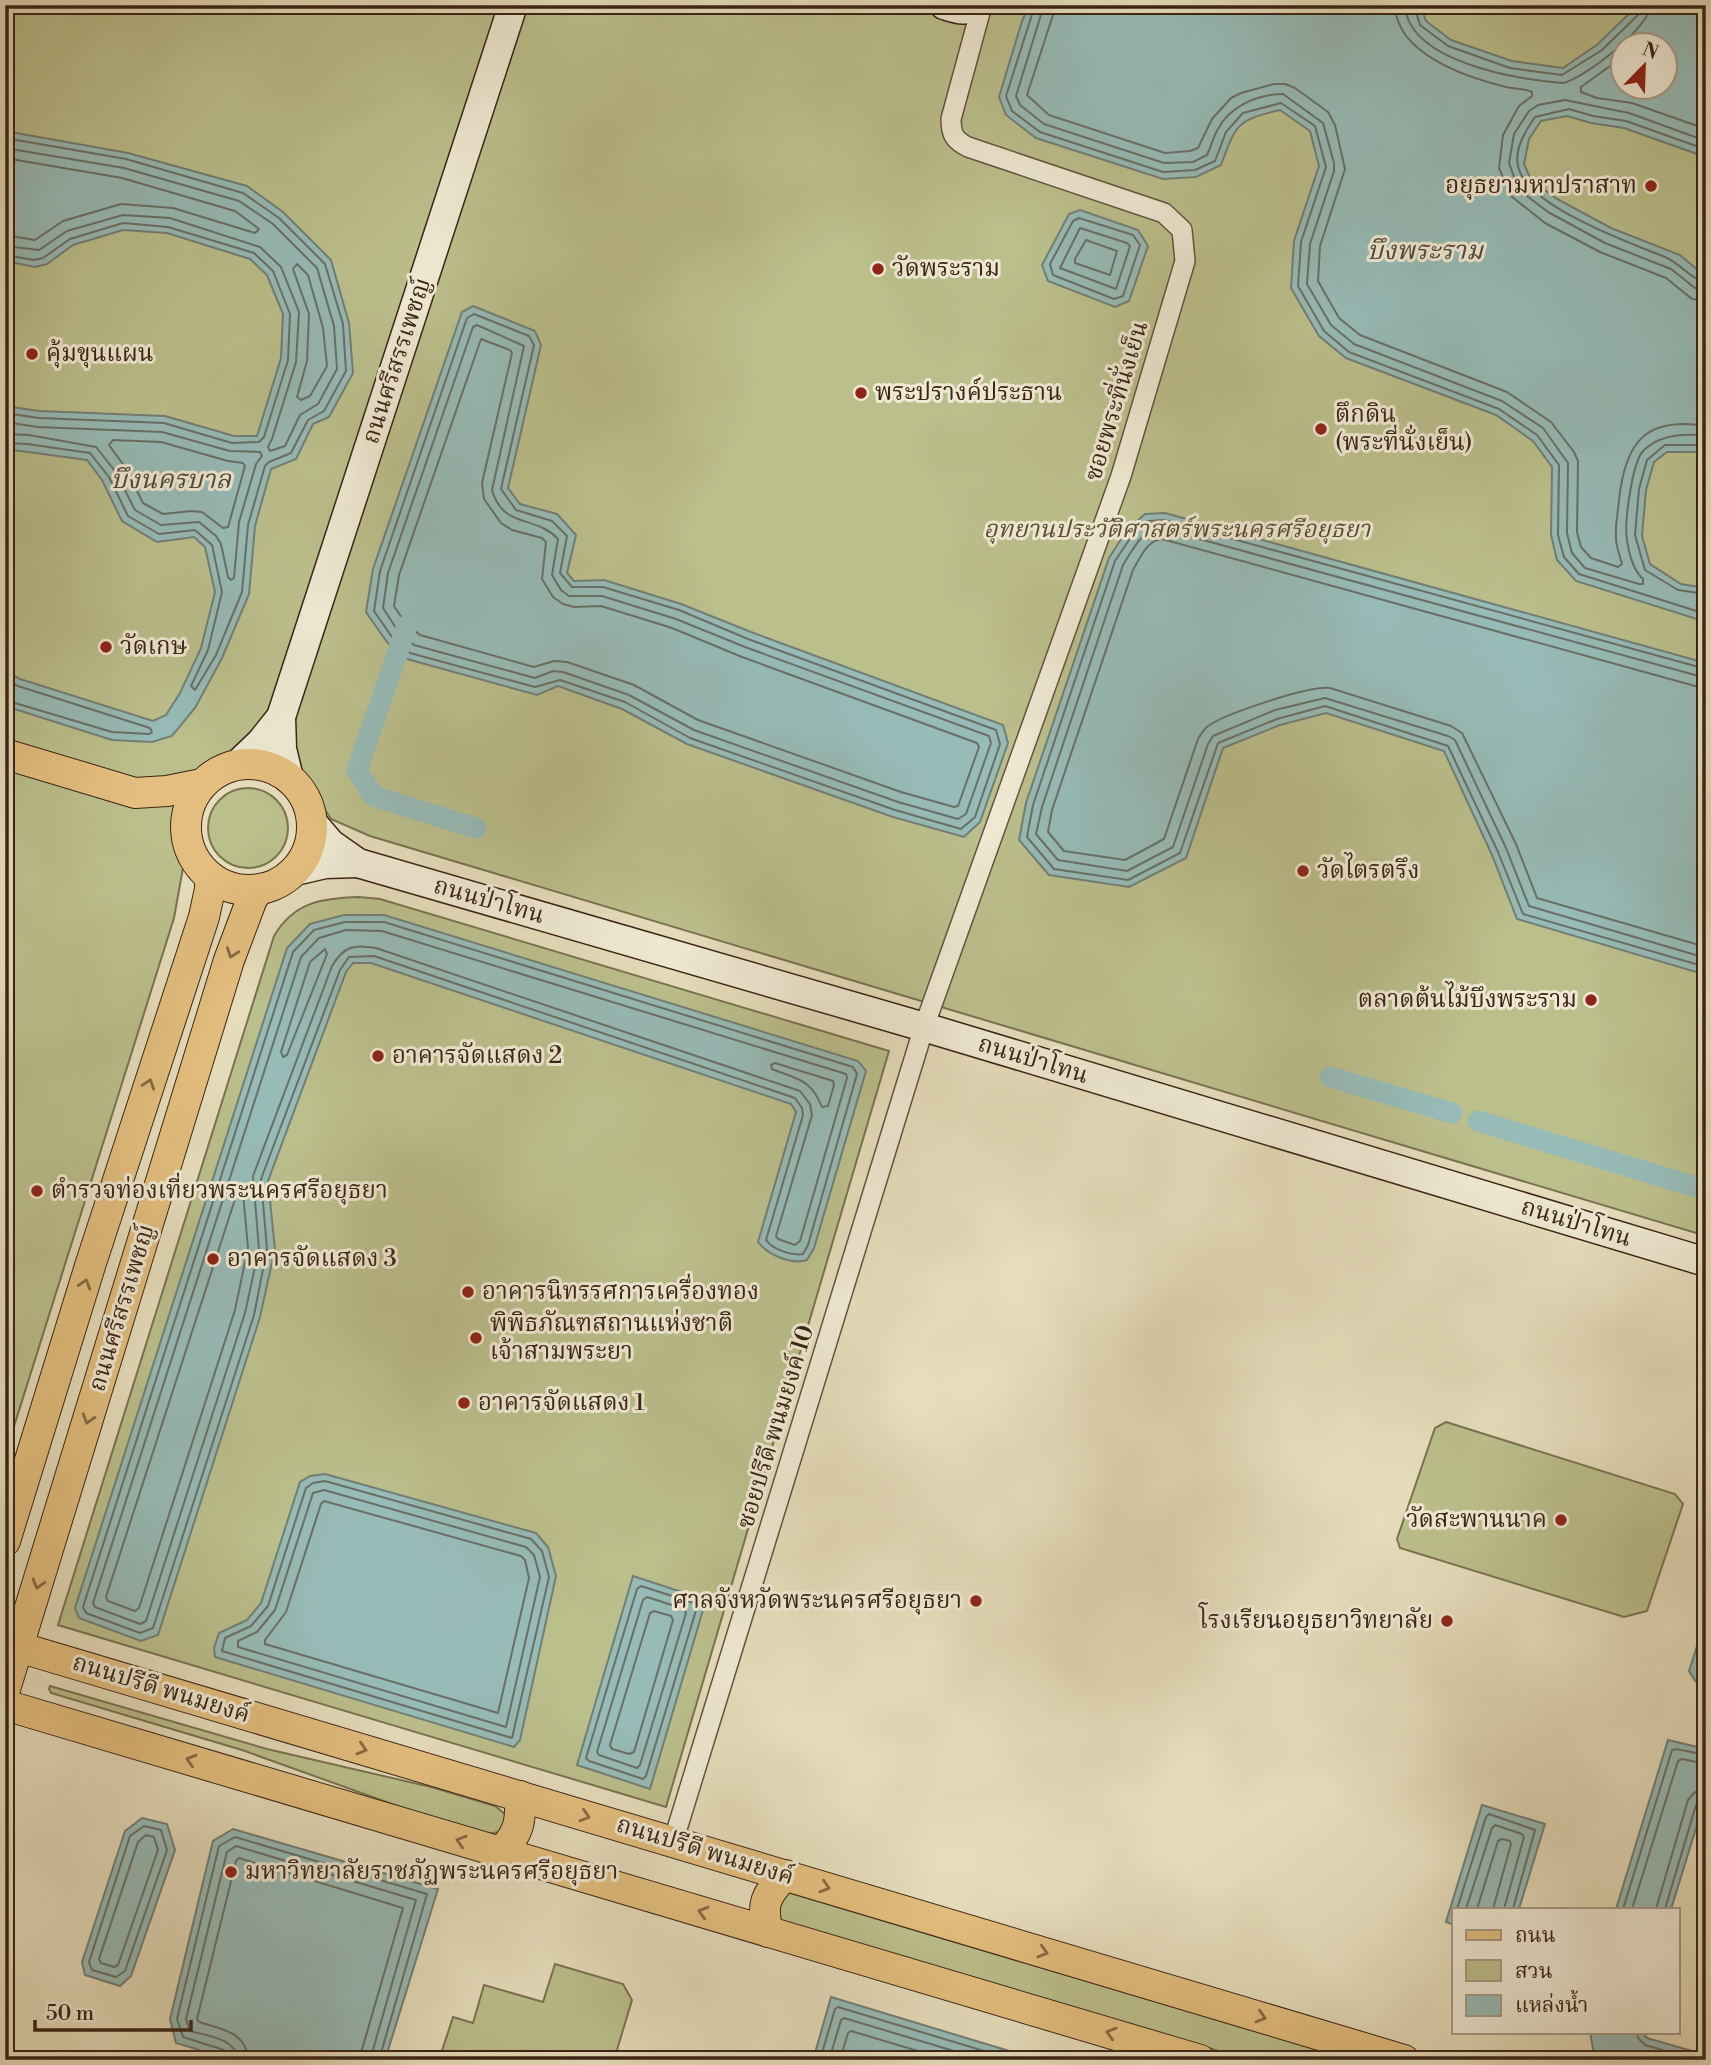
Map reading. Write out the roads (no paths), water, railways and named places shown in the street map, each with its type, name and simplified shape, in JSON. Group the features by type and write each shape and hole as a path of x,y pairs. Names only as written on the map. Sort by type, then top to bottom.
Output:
{"main road":[{"path":"5,754 135,793 161,812 186,836"},
{"path":"237,764 265,766 289,778 305,798 313,823 309,849 295,871 273,886 258,890 225,886 210,877 196,862 186,836 188,808 202,784 212,775 237,764"},
{"path":"135,793 167,791 202,784"},
{"name":"ถนนศรีสรรเพชญ์","path":"5,1541 204,917 210,877"},
{"name":"ถนนศรีสรรเพชญ์","path":"5,1689 12,1645 146,1232 229,960 258,890"},
{"path":"134,1130 142,1142 159,1147 173,1143"},
{"path":"106,1219 127,1219 136,1222 146,1232"},
{"name":"ถนนปรีดี พนมยงค์","path":"12,1645 1404,2060"},
{"path":"5,1705 1200,2060"},
{"path":"502,1853 515,1836 521,1818 520,1796"},
{"path":"768,1932 763,1911 769,1892 785,1875"}],"street":[{"name":"ถนนศรีสรรเพชญ์","path":"289,778 282,749 281,717 513,5"},
{"path":"944,5 960,10 972,10 980,5"},
{"name":"ซอยพระที่นั่งเย็น","path":"924,1027 1121,476 1185,261 1182,230 1164,213 956,141 951,131 951,119 980,5"},
{"name":"ถนนศรีสรรเพชญ์","path":"237,764 261,742 281,717"},
{"name":"ถนนป่าโทน","path":"313,823 331,844 358,863"},
{"name":"ถนนป่าโทน","path":"295,871 325,864 358,863 924,1027 1706,1262"},
{"name":"ซอยปรีดี พนมยงค์ 10","path":"673,1842 924,1027"}],"water":[{"name":"บึงพระราม","path":"1029,5 1420,5 1426,21 1451,40 1512,61 1563,68 1610,32 1610,102 1680,102 1680,32 1610,32 1638,5 1706,5 1706,161 1697,154 1624,128 1567,116 1541,121 1529,139 1524,164 1531,180 1557,199 1611,228 1680,255 1706,277 1706,452 1667,452 1654,462 1646,490 1642,536 1650,564 1681,584 1706,588 1706,622 1576,581 1557,560 1551,535 1552,467 1533,441 1496,415 1346,358 1319,336 1291,288 1294,241 1319,166 1310,131 1280,110 1255,117 1246,121 1235,132 1221,165 1196,177 1163,179 1036,138 1006,115 999,97"},
{"name":"บึงนครบาล","path":"5,131 128,153 247,186 283,212 331,260 349,323 353,373 329,417 313,424 296,459 271,469 255,526 249,594 222,658 195,708 172,736 152,742 112,740 5,706 5,671 20,679 153,721 166,715 180,693 201,648 215,592 205,547 194,537 157,542 122,521 102,480 87,460 5,449 5,406 39,411 165,416 234,436 257,436 281,358 283,314 267,275 250,259 167,233 123,230 73,245 47,264 35,267 5,261"},
{"path":"1080,210 1138,230 1148,246 1129,301 1115,307 1048,281 1042,265 1069,214"},
{"path":"473,306 535,331 541,345 508,488 520,504 557,514 576,535 567,573 574,581 604,580 681,604 1003,725 1008,743 980,822 964,837 893,817 687,744 622,709 558,686 537,695 407,659 387,642 366,612 373,569 462,312"},
{"path":"1165,513 1706,663 1706,975 1517,919 1492,855 1444,751 1326,713 1280,725 1223,748 1186,858 1129,887 1049,875 1019,840 1026,803 1109,558 1127,530 1145,514"},
{"path":"344,915 384,915 858,1061 866,1071 814,1248 807,1260 787,1260 768,1251 758,1242 796,1112 791,1104 371,963 353,963 346,972 268,1181 275,1249 260,1317 158,1635 141,1641 79,1618 75,1608 287,948 310,924"},
{"path":"325,1474 536,1533 548,1547 556,1576 520,1740 514,1747 215,1657 214,1648 219,1633 247,1620 261,1603 300,1482 310,1476"},
{"path":"633,1576 706,1600 650,1789 577,1765"},
{"path":"1706,1618 1706,1685 1696,1682 1689,1671"},
{"path":"1668,1740 1706,1749 1706,1796 1671,1908 1616,1908"},
{"path":"1482,1805 1545,1824 1519,1908 1452,1908 1452,1924 1446,1922"},
{"path":"142,1818 167,1824 175,1850 131,1976 120,1986 85,1975 82,1962 125,1831"},
{"path":"233,1829 438,1889 385,2060 232,2060 176,2043 170,2019 213,1841"},
{"path":"831,1997 1039,2060 813,2060"},
{"path":"1590,2034 1644,2034 1647,2038 1706,2055 1706,2060 1595,2060"}],"waterway":[{"path":"407,625 357,770 373,796 476,828"},
{"path":"1330,1077 1452,1113"},
{"path":"1478,1121 1706,1190"}],"place":[{"name":"อยุธยามหาปราสาท","path":"1651,186"},
{"name":"วัดพระราม","path":"878,269"},
{"name":"คุ้มขุนแผน","path":"32,354"},
{"name":"พระปรางค์ประธาน","path":"861,393"},
{"name":"ตึกดิน (พระที่นั่งเย็น)","path":"1321,429"},
{"name":"วัดเกษ","path":"106,647"},
{"name":"วัดไตรตรึง","path":"1303,871"},
{"name":"ตลาดต้นไม้บึงพระราม","path":"1591,1000"},
{"name":"อาคารจัดแสดง 2","path":"378,1056"},
{"name":"ตำรวจท่องเที่ยวพระนครศรีอยุธยา","path":"37,1191"},
{"name":"อาคารจัดแสดง 3","path":"213,1259"},
{"name":"อาคารนิทรรศการเครื่องทอง","path":"468,1292"},
{"name":"พิพิธภัณฑสถานแห่งชาติ เจ้าสามพระยา","path":"476,1338"},
{"name":"อาคารจัดแสดง 1","path":"464,1403"},
{"name":"วัดสะพานนาค","path":"1561,1520"},
{"name":"ศาลจังหวัดพระนครศรีอยุธยา","path":"976,1601"},
{"name":"โรงเรียนอยุธยาวิทยาลัย","path":"1447,1621"},
{"name":"มหาวิทยาลัยราชภัฏพระนครศรีอยุธยา","path":"231,1872"}],"park label":[{"name":"อุทยานประวัติศาสตร์พระนครศรีอยุธยา","path":"1177,530"}]}
